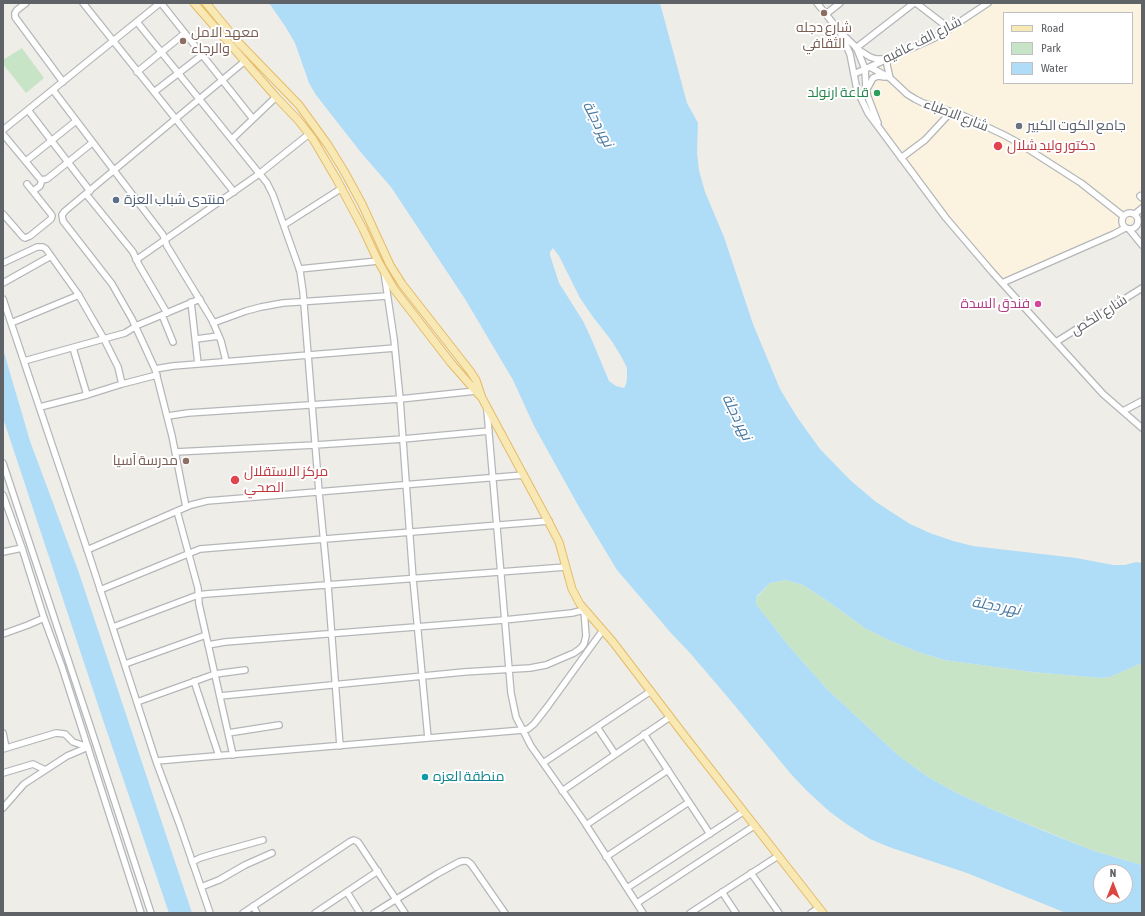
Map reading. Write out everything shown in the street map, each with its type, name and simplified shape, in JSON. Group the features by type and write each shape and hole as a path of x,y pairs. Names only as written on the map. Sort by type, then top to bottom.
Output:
{"main road":[{"path":"194,3 298,120 321,150 394,289 451,363 482,398"},
{"path":"206,3 238,42 299,105 328,145 362,204 390,265 402,284 476,380 482,398 559,542 572,589 584,610 613,642 821,911"},
{"path":"264,82 271,76"}],"street":[{"path":"26,3 17,10 15,17 63,82"},
{"path":"82,3 234,192"},
{"path":"3,130 161,3 252,119"},
{"path":"817,3 840,32 856,48 870,57 876,59 888,59 887,65 890,78 878,76 873,78 866,89"},
{"path":"826,14 840,3"},
{"path":"856,48 915,3 950,28"},
{"name":"شارع الف عافيه","path":"854,74 934,38 988,3"},
{"path":"137,22 270,188 299,269 304,301 340,746"},
{"path":"840,32 850,54 857,90 868,113 946,218 1002,283 1103,394 1142,428"},
{"path":"137,72 185,33"},
{"path":"856,48 868,68 866,89 880,129"},
{"path":"154,92 202,54"},
{"path":"62,217 65,211 245,61"},
{"name":"شارع الاطباء","path":"868,68 890,78 907,94 923,103 962,116 1017,142 1081,183 1123,216"},
{"path":"53,90 160,231 167,246 213,323 219,336 226,361"},
{"path":"232,139 276,97"},
{"path":"28,110 68,162 88,192 133,252 165,314 173,342"},
{"path":"901,158 925,140 951,112"},
{"path":"26,161 76,121"},
{"path":"3,134 42,180"},
{"path":"136,260 260,174 309,134"},
{"path":"42,180 47,179 92,143"},
{"path":"33,191 40,186 42,180"},
{"path":"27,184 52,216"},
{"path":"284,225 342,188"},
{"path":"1142,195 1140,196 1142,198"},
{"path":"1135,214 1142,208"},
{"path":"1135,214 1129,213 1123,216 1121,222 1142,245"},
{"path":"3,214 25,238 30,236 52,216"},
{"path":"1002,283 1114,234 1134,228 1138,224 1138,219 1135,214"},
{"path":"52,216 62,217"},
{"path":"62,217 112,284 136,327 156,372 168,416 186,507"},
{"path":"3,263 37,247 44,248 79,295 118,367 122,384"},
{"path":"3,284 51,256"},
{"path":"299,269 378,260"},
{"path":"384,272 395,348 400,399 409,532 428,738"},
{"name":"شارع الكص","path":"1056,342 1142,288"},
{"path":"11,323 79,295"},
{"path":"213,323 246,310 261,307 304,301 387,296"},
{"path":"3,299 156,761 210,913"},
{"path":"24,362 124,333 200,299"},
{"path":"191,302 198,364"},
{"path":"196,339 219,336"},
{"path":"73,348 87,395"},
{"path":"40,407 87,395 173,366 395,348"},
{"path":"168,416 188,413 400,399 476,391"},
{"path":"1123,411 1142,401"},
{"path":"487,407 504,620 511,693 516,717 543,763 644,913"},
{"path":"175,452 315,445 489,431"},
{"path":"3,463 4,472 96,744 151,913"},
{"path":"87,550 195,503 206,501 524,475"},
{"path":"3,495 62,667 141,913"},
{"path":"177,511 198,588 199,604 233,755"},
{"path":"100,590 200,548 549,521"},
{"path":"3,552 22,548"},
{"path":"113,628 198,595 566,567"},
{"path":"208,645 225,642 504,620 572,613 584,610 586,636 581,648 563,659 546,665 530,668 422,676 220,696"},
{"path":"3,634 44,618"},
{"path":"156,761 528,729 534,724 603,630"},
{"path":"125,664 206,636"},
{"path":"137,702 215,674 245,670"},
{"path":"194,681 219,756"},
{"path":"543,763 651,691"},
{"path":"562,791 670,717"},
{"path":"228,733 279,725"},
{"path":"597,727 615,754"},
{"path":"3,733 4,749 56,733 65,734 73,742 88,747"},
{"path":"644,734 710,834"},
{"path":"3,808 24,784 67,756 88,747"},
{"path":"3,773 32,764 45,770"},
{"path":"586,825 668,770"},
{"path":"606,857 689,802"},
{"path":"627,888 743,812"},
{"path":"637,903 754,826"},
{"path":"192,862 200,858 263,840"},
{"path":"243,913 352,841 356,840 405,913"},
{"path":"201,887 220,880 245,865 272,853"},
{"path":"691,913 778,856"},
{"path":"374,913 442,871 459,862 465,861 471,864 505,913"},
{"path":"315,913 323,911 347,892 378,871"},
{"path":"752,873 779,913"},
{"path":"347,892 360,913"},
{"path":"722,892 736,913"},
{"path":"253,906 257,913"},
{"path":"812,913 821,911"}],"shaded area":[{"path":"988,3 1142,3 1142,212 1125,228 1002,283 944,216 899,153 870,102 862,61 882,60 938,35"}],"green space":[{"path":"22,48 44,78 26,93 3,64 3,60"},
{"path":"786,580 803,585 865,628 918,652 944,660 1032,672 1102,678 1110,677 1142,663 1142,865 1094,851 989,808 928,777 899,756 827,689 788,645 756,604 757,597 770,583"}],"water":[{"name":"نهر دجلة","path":"269,3 660,3 687,103 698,123 697,153 699,170 705,192 724,237 753,324 780,389 797,417 820,449 850,480 876,502 910,524 930,533 973,546 1076,558 1113,565 1125,565 1136,562 1142,563 1142,663 1110,677 1102,678 1032,672 944,660 918,652 865,628 803,585 786,580 770,583 757,596 756,604 788,645 827,689 899,756 928,777 989,808 1044,831 1094,851 1142,865 1142,913 1066,913 967,873 889,847 870,839 830,812 807,791 790,773 690,653 617,570 579,507 534,426 513,380 465,299 391,187 363,155 316,95 309,83 295,43","holes":["553,248 559,256 580,298 611,340 627,368 627,379 624,388 616,386 609,381 583,321 559,283 550,255"]},
{"path":"3,349 30,441 79,573 192,913 169,913 102,717 3,418"}],"place":[{"name":"شارع دجله الثقافي","path":"824,13"},
{"name":"معهد الامل والرجاء","path":"183,41"},
{"name":"قاعة ارنولد","path":"877,93"},
{"name":"جامع الكوت الكبير","path":"1019,126"},
{"name":"دكتور وليد شلال","path":"998,146"},
{"name":"منتدى شباب العزة","path":"116,200"},
{"name":"فندق السدة","path":"1038,304"},
{"name":"مدرسة آسيا","path":"186,461"},
{"name":"مركز الاستقلال الصحي","path":"235,480"},
{"name":"منطقة العزه","path":"425,777"}]}
